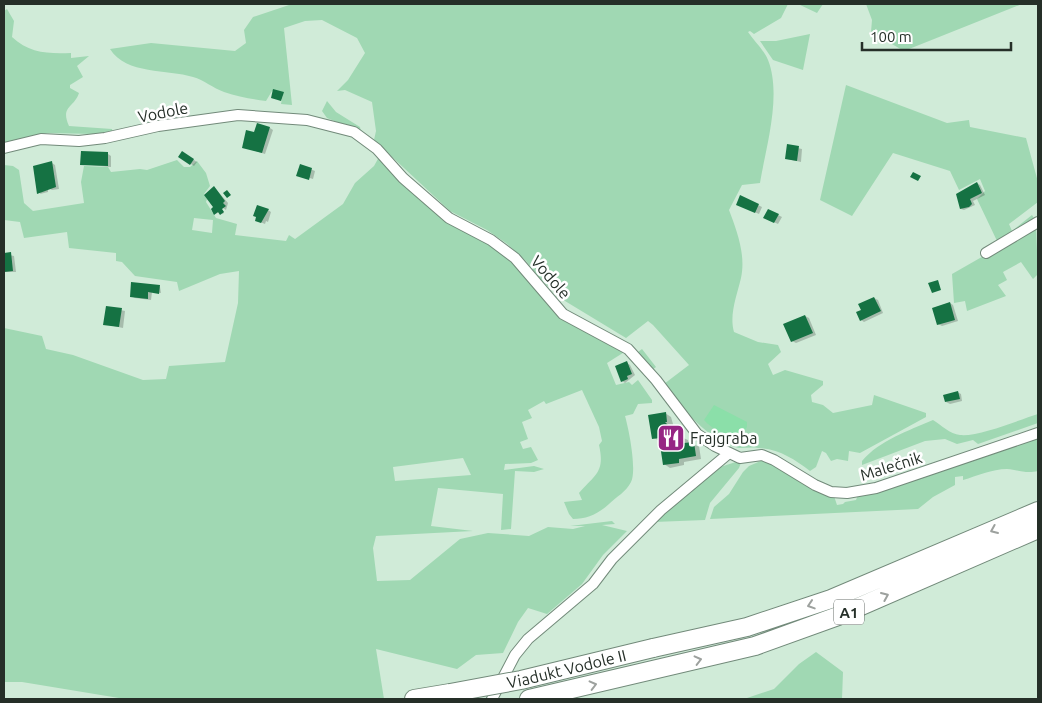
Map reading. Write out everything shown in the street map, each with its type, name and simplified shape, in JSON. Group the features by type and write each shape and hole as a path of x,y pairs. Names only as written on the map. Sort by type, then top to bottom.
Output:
{"highway":[{"name":"Viadukt Vodole II","path":"414,699 521,680 747,626 831,599 1038,511"},
{"name":"Viadukt Vodole II","path":"529,699 755,646 838,616 1038,529"}],"street":[{"name":"Vodole","path":"4,148 41,139 79,141 112,137 158,126 238,114 307,120 354,132 377,149 403,178 449,218 491,240 515,258 563,314 628,348 656,380 697,434 728,454"},
{"path":"986,253 1038,222"},
{"name":"Malečnik","path":"728,454 740,458 762,455 791,468 815,485 831,492 847,493 876,488 1038,433"},
{"path":"492,699 515,655 528,639 593,584 612,559 661,510 728,454"}],"shaded area":[{"path":"292,4 788,4 781,18 754,34 750,31 748,32 768,60 774,89 772,121 760,183 742,185 729,210 742,252 741,278 732,319 734,332 758,342 778,345 781,352 768,364 773,375 785,370 823,381 823,385 811,395 812,402 823,405 833,413 872,405 874,395 926,413 926,417 860,453 849,451 848,461 837,459 831,461 826,453 822,451 816,467 810,471 792,459 773,450 739,448 728,445 707,432 687,413 664,384 689,365 653,325 648,321 626,338 565,301 541,280 526,261 506,243 487,230 450,211 374,140 376,131 372,102 345,90 337,91 348,80 365,53 357,38 322,20 305,21 284,28 292,105 281,104 283,93 272,91 266,101 250,99 224,92 193,77 137,67 117,57 110,49 151,43 235,51 246,43 244,30 253,17"},
{"path":"798,4 823,4 817,13"},
{"path":"866,4 1022,4 904,51 871,32 872,20"},
{"path":"7,9 14,21 12,37 18,42 32,49 47,53 71,53 71,58 89,56 77,66 83,77 70,85 70,88 79,93 67,111 66,115 69,126 112,129 112,131 95,134 47,133 4,143 4,11"},
{"path":"810,34 803,70 773,60 760,41 776,41"},
{"path":"846,85 947,123 969,120 970,127 1026,138 1038,182 1038,202 1009,224 1012,231 1032,215 1035,220 998,243 977,199 985,191 980,179 959,190 950,171 893,153 852,216 820,200"},
{"path":"327,101 336,112 360,127 361,132 327,118 322,111"},
{"path":"379,157 400,180 495,246 555,305 626,351 607,363 616,385 629,382 632,385 638,380 652,400 652,403 638,404 633,414 625,416 632,450 633,476 626,489 601,511 588,517 573,519 564,502 582,500 579,493 598,472 601,461 599,445 602,441 599,427 582,390 546,404 544,401 528,410 532,418 522,422 528,439 520,442 523,449 531,447 538,460 531,463 505,464 504,470 534,466 544,469 534,472 515,471 511,529 501,530 503,494 438,488 431,526 473,531 376,536 373,548 377,581 410,580 460,539 488,533 529,536 548,527 573,529 585,526 570,526 612,521 615,524 602,525 627,531 603,555 582,584 547,614 528,608 518,622 503,653 476,655 457,669 376,649 384,699 125,699 22,682 4,682 4,328 42,336 46,349 73,355 143,380 166,379 169,366 225,362 238,303 239,271 220,274 179,291 177,282 135,276 122,262 116,261 116,253 69,248 67,232 24,238 20,222 4,220 4,165 13,166 19,170 24,203 33,211 84,203 81,182 84,166 108,167 111,172 147,170 177,160 184,167 190,167 197,161 206,173 210,186 204,194 207,199 206,202 216,218 237,224 235,235 286,241 289,235 295,239 343,204 355,183 374,166","holes":["194,218 213,220 212,233 192,230","463,458 471,475 395,481 393,467"]},
{"path":"1036,226 1038,274 1033,279 1021,262 1003,272 1007,280 998,285 1006,296 967,311 965,301 954,303 952,274"},
{"path":"642,349 656,367 652,370 638,352"},
{"path":"714,405 747,422 747,427 742,434 721,433 704,420"},
{"path":"1038,414 1038,423 978,444 973,440 957,444 945,439 925,441 862,465 862,461 877,447 904,432 933,420 953,433 968,435 988,431"},
{"path":"1038,435 1038,471 1026,472 1001,469 963,480 963,476 955,477 955,485 933,497 918,509 710,519 714,507 729,494 743,472 749,466 763,460 773,461 834,496 837,505 856,500 858,495"},
{"path":"742,460 739,468 710,503 705,520 654,522 714,469"},
{"path":"816,652 843,672 842,699 744,699 774,689 799,664"}],"building":[{"path":"273,89 284,92 281,101 271,98"},
{"path":"257,123 270,127 262,153 242,148 246,130 254,132"},
{"path":"787,144 799,146 797,161 785,159"},
{"path":"81,151 108,152 108,166 80,165"},
{"path":"182,151 194,159 190,165 178,157"},
{"path":"52,161 56,187 37,194 33,166"},
{"path":"300,164 312,168 309,180 296,176"},
{"path":"913,172 921,176 918,181 910,177"},
{"path":"977,182 982,193 970,199 972,204 969,207 960,209 956,194"},
{"path":"214,186 225,201 223,203 226,206 222,209 224,212 220,215 218,212 214,215 211,209 213,207 204,195"},
{"path":"227,190 231,195 227,198 223,193"},
{"path":"740,195 759,204 755,213 736,205"},
{"path":"257,205 269,209 261,223 255,221 256,217 253,216"},
{"path":"768,209 779,214 774,223 763,218"},
{"path":"11,252 13,271 4,272 4,253"},
{"path":"938,280 941,290 932,293 928,283"},
{"path":"131,282 160,285 159,294 148,292 148,299 130,297"},
{"path":"874,297 881,311 860,321 856,312 861,310 858,304"},
{"path":"950,302 955,320 937,325 932,308"},
{"path":"106,306 122,308 119,327 103,325"},
{"path":"805,315 813,333 791,342 783,324"},
{"path":"627,361 632,374 627,376 628,379 621,382 615,366"},
{"path":"958,391 960,399 945,402 943,395"},
{"name":"Frajgraba","path":"666,412 667,422 665,422 670,427 666,430 675,429 676,437 683,435 684,443 694,442 696,456 679,459 679,463 663,465 659,438 652,439 648,415"}],"place":[{"name":"Frajgraba","path":"671,438"}]}
